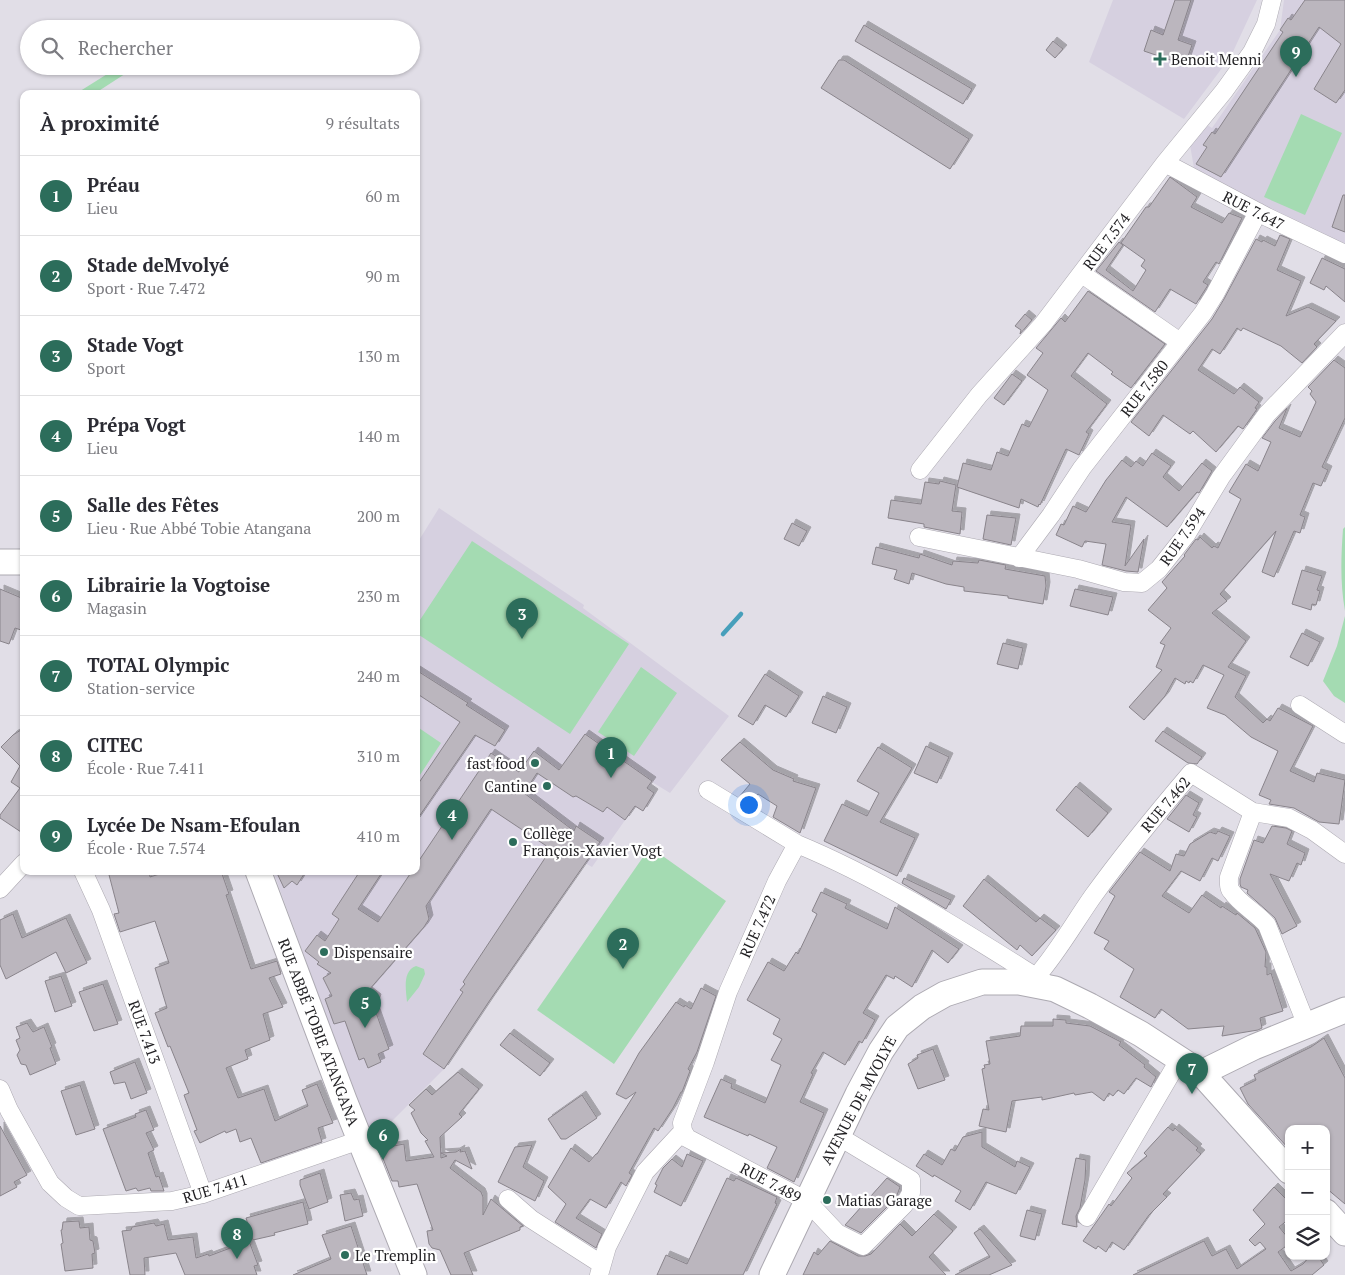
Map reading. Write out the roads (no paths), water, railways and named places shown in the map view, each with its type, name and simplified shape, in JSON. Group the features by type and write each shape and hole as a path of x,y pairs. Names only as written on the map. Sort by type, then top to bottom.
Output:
{"street":[{"name":"RUE 7.574","path":"920,470 979,395 1036,331 1082,274 1166,163 1208,113 1252,52 1266,24 1272,0"},
{"name":"RUE 7.647","path":"1166,163 1258,212 1345,254"},
{"name":"RUE 7.580","path":"1019,558 1051,515 1082,468 1215,294 1258,212"},
{"path":"1082,274 1180,342"},
{"name":"RUE 7.594","path":"919,536 1078,569 1124,582 1142,583 1159,569 1186,535 1221,477 1266,414 1345,333"},
{"path":"0,562 20,562"},
{"path":"1300,705 1345,734"},
{"name":"RUE 7.462","path":"1045,983 1053,959 1083,910 1121,857 1191,773 1253,812 1289,818 1312,830 1345,854"},
{"path":"708,790 797,844 837,862 927,910 1045,983"},
{"path":"1253,812 1229,877 1229,886 1232,892 1267,925 1307,1026"},
{"name":"RUE 7.472","path":"600,1270 607,1247 645,1172 683,1130 682,1123 728,992 777,881 797,844"},
{"path":"0,889 20,867"},
{"name":"RUE 7.413","path":"85,875 101,910 204,1194"},
{"name":"RUE ABBÉ TOBIE ATANGANA","path":"260,875 411,1274"},
{"name":"AVENUE DE MVOLYE","path":"772,1275 838,1136 881,1051 897,1027 922,1007 944,994 982,982 1045,983 1141,1034 1201,1073 1288,1170"},
{"path":"1201,1073 1235,1055 1345,1010"},
{"path":"1086,1217 1179,1060"},
{"name":"RUE 7.411","path":"0,1089 8,1110 50,1183 66,1198 79,1206 172,1200 204,1194 360,1140"},
{"name":"RUE 7.489","path":"683,1130 687,1138 807,1201 837,1232 863,1246 904,1205 911,1193 911,1180 838,1136"},
{"path":"508,1199 531,1218 598,1262 600,1270"},
{"path":"1329,1215 1345,1233"}],"waterway":[{"path":"723,634 741,614"}],"place":[{"name":"Benoit Menni","path":"1160,59"},
{"name":"Lycée De Nsam-Efoulan","path":"1296,77"},
{"name":"Stade Vogt","path":"522,639"},
{"name":"fast food","path":"535,763"},
{"name":"Préau","path":"611,778"},
{"name":"Cantine","path":"547,786"},
{"name":"Prépa Vogt","path":"452,840"},
{"name":"Collège François-Xavier Vogt","path":"513,842"},
{"name":"Dispensaire","path":"324,952"},
{"name":"Stade deMvolyé","path":"623,969"},
{"name":"Salle des Fêtes","path":"365,1028"},
{"name":"TOTAL Olympic","path":"1192,1094"},
{"name":"Librairie la Vogtoise","path":"383,1160"},
{"name":"Matias Garage","path":"827,1200"},
{"name":"Le Tremplin","path":"345,1255"},
{"name":"CITEC","path":"237,1259"}]}
